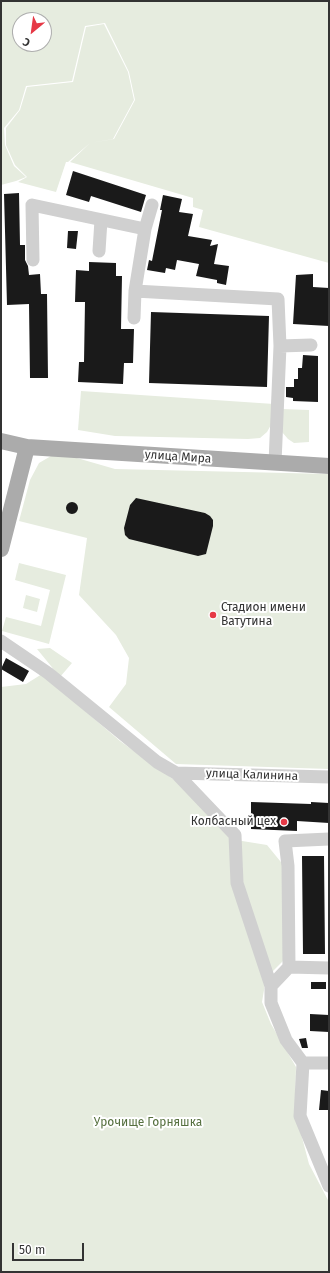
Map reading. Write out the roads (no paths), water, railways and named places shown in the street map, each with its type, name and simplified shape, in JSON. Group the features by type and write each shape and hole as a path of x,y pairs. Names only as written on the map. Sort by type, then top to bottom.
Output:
{"main road":[{"name":"улица Мира","path":"1,441 27,447 329,466"},
{"path":"1,549 27,447"}],"street":[{"path":"33,260 32,205 145,229"},
{"path":"134,318 135,291 145,229 152,205"},
{"path":"99,251 100,220"},
{"path":"135,291 278,299 280,346 275,463"},
{"path":"280,346 311,345"},
{"path":"1,641 48,673 157,762 176,772 235,835 237,883 271,986 271,1003 286,1040 303,1064 300,1116 329,1186"},
{"name":"улица Калинина","path":"176,772 329,777"},
{"path":"271,986 289,967 288,866 285,842 329,839"},
{"path":"289,967 329,968"},
{"path":"303,1064 329,1063"}],"place":[{"name":"Стадион имени Ватутина","path":"213,615"},
{"name":"Колбасный цех","path":"284,822"}],"park label":[{"name":"Урочище Горняшка","path":"148,1123"}]}
